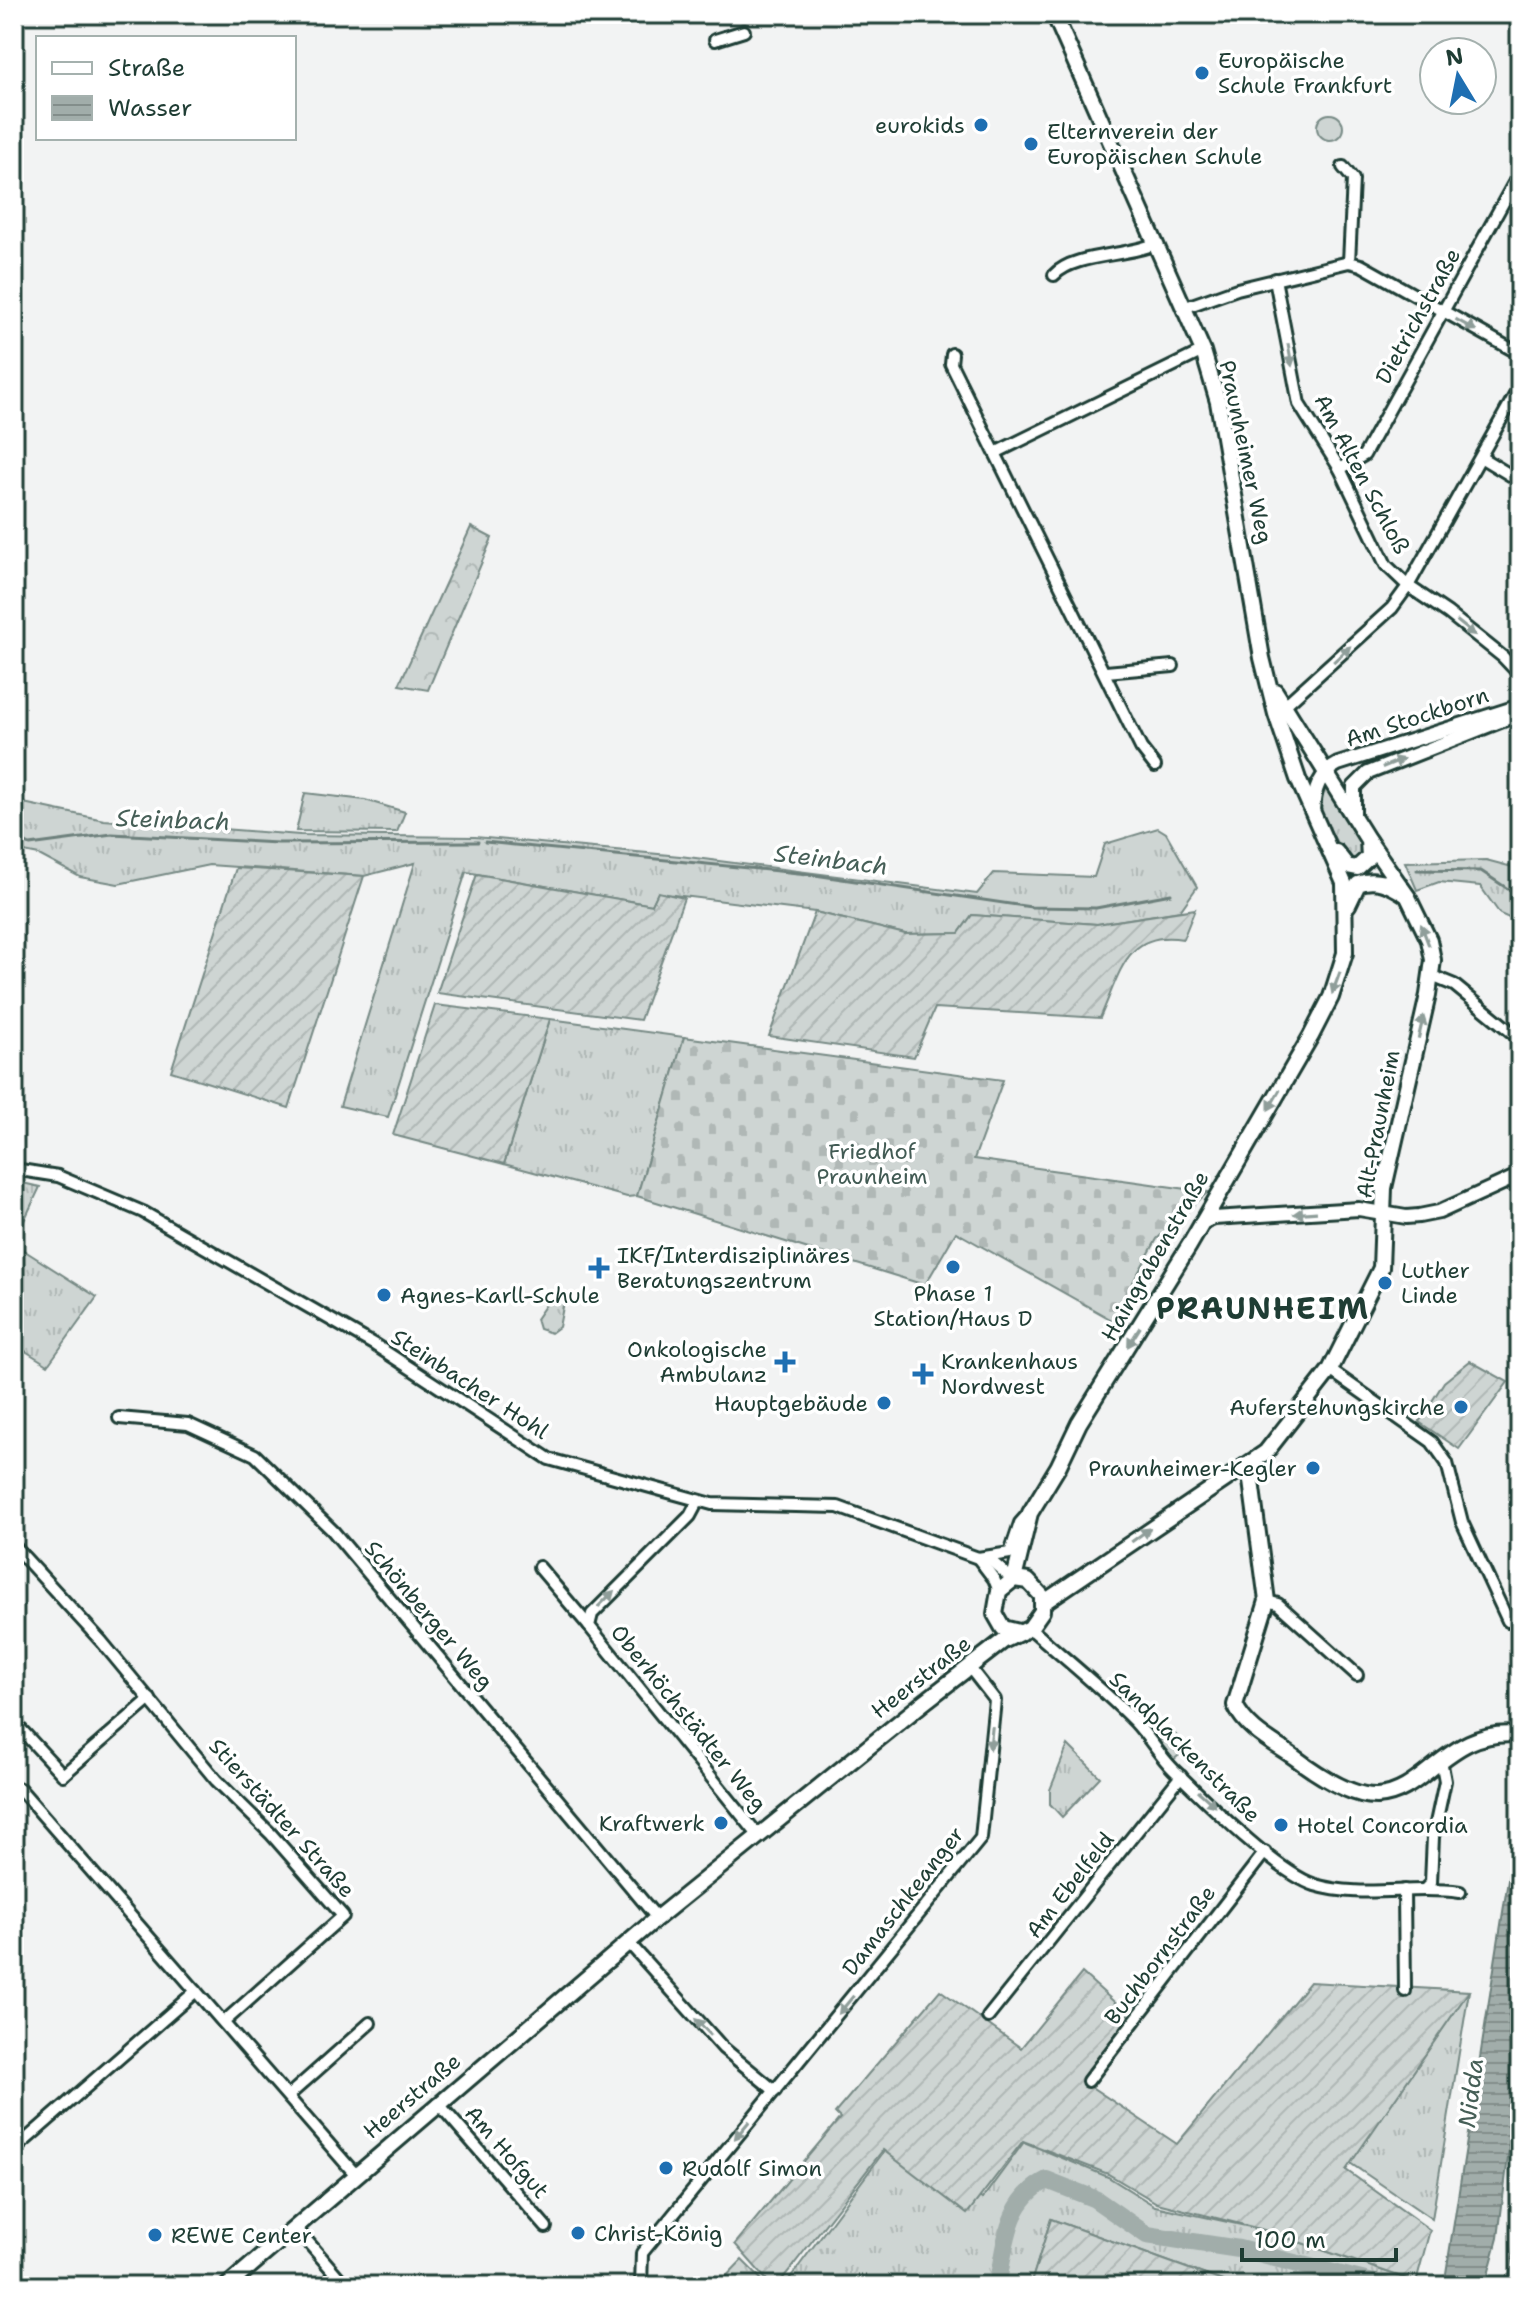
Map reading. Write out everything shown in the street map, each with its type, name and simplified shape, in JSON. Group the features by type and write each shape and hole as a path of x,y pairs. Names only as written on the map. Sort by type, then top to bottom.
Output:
{"main road":[{"name":"Praunheimer Weg","path":"1054,14 1203,351 1218,402 1267,677 1295,771 1344,883 1347,911"},
{"name":"Praunheimer Weg","path":"1267,677 1368,840 1408,897"},
{"path":"1328,843 1347,866 1357,868 1369,857 1368,840"},
{"path":"1347,911 1351,892 1358,884 1370,880 1384,882 1408,897"},
{"name":"Alt-Praunheim","path":"1249,1466 1274,1443 1330,1370 1381,1268 1384,1188 1432,976 1429,940 1408,897"},
{"name":"Haingrabenstraße","path":"1014,1579 1030,1513 1058,1467 1079,1423 1201,1223 1331,997 1345,953 1347,911"},
{"path":"996,1622 1003,1628 1025,1630 1038,1621 1043,1603 1171,1514 1249,1466 1267,1601 1235,1705 1251,1728 1299,1761 1366,1795 1387,1794 1475,1739 1503,1733 1520,1735"},
{"path":"970,1668 987,1647 996,1622 994,1606 999,1591 1014,1579 1032,1584 1043,1603"},
{"name":"Heerstraße","path":"227,2286 657,1918 970,1668 1025,1630"}],"street":[{"path":"715,40 744,31"},
{"path":"1343,167 1353,179 1349,262"},
{"name":"Dietrichstraße","path":"1340,469 1364,455 1520,172"},
{"path":"1054,275 1068,264 1143,249 1157,243"},
{"path":"1186,307 1275,279 1349,262 1361,265 1520,354"},
{"name":"Am Alten Schloß","path":"1275,279 1299,404 1340,469 1386,565 1520,675"},
{"path":"997,452 1203,351"},
{"path":"952,354 951,364 1141,748 1155,766"},
{"path":"1284,706 1392,608 1408,586 1482,458 1520,386"},
{"path":"1482,458 1520,481"},
{"path":"1106,672 1173,666"},
{"name":"Am Stockborn","path":"1313,814 1316,789 1325,771 1350,759 1394,749 1520,706"},
{"name":"Am Stockborn","path":"1354,818 1354,787 1368,773 1520,713"},
{"path":"1432,976 1454,985 1520,1039"},
{"name":"Steinbacher Hohl","path":"14,1169 58,1176 143,1212 375,1345 549,1459 698,1501 743,1506 824,1504 983,1559 1014,1579"},
{"path":"1201,1223 1214,1218 1344,1210 1406,1217 1439,1212 1520,1175"},
{"path":"1330,1370 1432,1442 1440,1452 1447,1463 1462,1522 1508,1621"},
{"name":"Schönberger Weg","path":"119,1418 188,1424 255,1455 333,1531 657,1918"},
{"name":"Oberhöchstädter Weg","path":"589,1626 592,1614 690,1516 698,1501"},
{"path":"999,1591 983,1559 1010,1553 1020,1523 1030,1513"},
{"name":"Stierstädter Straße","path":"14,1546 150,1699 216,1780 271,1834 343,1916 224,2022"},
{"name":"Oberhöchstädter Weg","path":"539,1567 758,1835"},
{"path":"1267,1601 1278,1604 1357,1675"},
{"name":"Sandplackenstraße","path":"1025,1630 1136,1723 1181,1776 1265,1852 1313,1884 1355,1891 1426,1888 1460,1892"},
{"name":"Damaschkeanger","path":"641,2286 642,2253 981,1838 995,1700 970,1668"},
{"path":"14,1722 63,1775 150,1699"},
{"path":"1426,1888 1431,1883 1433,1837 1445,1781 1441,1760"},
{"name":"Am Ebelfeld","path":"988,2017 1056,1937 1181,1776"},
{"path":"14,1787 20,1789 355,2174"},
{"name":"Buchbornstraße","path":"1088,2081 1265,1852"},
{"path":"1404,1890 1405,1991"},
{"path":"629,1943 675,1998 723,2048 775,2091"},
{"path":"14,2150 196,1991"},
{"path":"288,2096 370,2023"},
{"name":"Am Hofgut","path":"438,2103 546,2227"},
{"path":"295,2227 346,2286"}],"green space":[{"path":"1330,114 1339,118 1343,127 1339,136 1330,140 1321,136 1317,127 1321,118"},
{"path":"471,527 492,538 428,690 399,685"},
{"path":"1323,783 1365,851 1358,862 1345,858 1318,808"},
{"path":"305,793 365,800 405,812 397,832 296,831"},
{"path":"14,801 104,820 300,835 475,837 680,856 977,894 994,873 1094,877 1105,844 1158,828 1166,833 1197,887 1180,911 1097,924 972,915 959,933 905,934 815,912 658,893 652,905 466,872 388,1117 340,1106 415,863 364,876 209,865 118,884 80,877 39,855 14,850"},
{"path":"1486,860 1520,869 1520,923 1500,914 1480,886 1439,882 1417,890 1405,862"},
{"path":"236,868 364,876 289,1108 171,1071"},
{"path":"477,874 652,905 658,892 684,898 640,1020 437,993"},
{"path":"1195,909 1183,939 1148,941 1127,959 1100,1018 935,1008 914,1057 769,1036 815,912 905,934 959,933 972,915 1097,924"},
{"path":"435,1005 550,1019 504,1164 393,1135"},
{"path":"550,1019 684,1037 637,1196 627,1197 504,1164"},
{"name":"Friedhof Praunheim","path":"684,1037 1003,1080 974,1159 1208,1192 1157,1239 1112,1320 956,1232 925,1285 637,1196"},
{"path":"14,1181 40,1187 14,1242"},
{"path":"14,1244 97,1297 48,1365 14,1344"},
{"path":"564,1302 559,1327 551,1333 539,1329 536,1319 547,1303"},
{"path":"1470,1361 1508,1382 1459,1449 1419,1422 1444,1382"},
{"path":"1171,1730 1188,1748 1172,1761 1156,1744"},
{"path":"1068,1745 1100,1777 1062,1817 1050,1804 1050,1790"},
{"path":"1082,1973 1140,2025 1087,2084 1177,2144 1310,1982 1469,1991 1346,2170 1430,2230 1416,2282 1264,2230 1157,2203 1108,2174 1023,2141 967,2214 883,2150 777,2286 772,2286 735,2244 840,2118 835,2113 940,1990 1021,2048"},
{"path":"1469,1991 1432,2219 1350,2163"},
{"path":"897,2134 982,2199 1024,2142 1108,2177 1155,2206 1264,2230 1416,2282 1415,2286 1236,2286 1051,2219 1030,2286 784,2286"},
{"path":"1520,2205 1520,2286 1508,2286"},
{"path":"1051,2219 1236,2286 1030,2286"},
{"path":"742,2260 768,2286 717,2286"}],"water":[{"path":"1520,1804 1520,2060 1498,2238 1485,2286 1444,2286"}],"waterway":[{"name":"Steinbach","path":"14,837 30,845 112,834 278,843 478,842"},
{"name":"Steinbach","path":"485,842 808,874 1031,907 1096,908 1171,894"},
{"name":"Steinbach","path":"1417,870 1481,871 1520,897"},
{"path":"997,2286 1006,2240 1016,2212 1033,2189 1047,2180 1095,2199 1147,2235 1239,2249 1385,2286"}],"place":[{"name":"Europäische Schule Frankfurt","path":"1202,73"},
{"name":"eurokids","path":"981,125"},
{"name":"Elternverein der Europäischen Schule","path":"1031,144"},
{"name":"Phase 1 Station/Haus D","path":"953,1267"},
{"name":"IKF/Interdisziplinäres Beratungszentrum","path":"599,1268"},
{"name":"Luther Linde","path":"1385,1283"},
{"name":"Agnes-Karll-Schule","path":"384,1295"},
{"name":"Onkologische Ambulanz","path":"785,1362"},
{"name":"Krankenhaus Nordwest","path":"923,1374"},
{"name":"Hauptgebäude","path":"884,1403"},
{"name":"Auferstehungskirche","path":"1461,1407"},
{"name":"Praunheimer-Kegler","path":"1313,1468"},
{"name":"Kraftwerk","path":"721,1823"},
{"name":"Hotel Concordia","path":"1281,1825"},
{"name":"Rudolf Simon","path":"666,2168"},
{"name":"Christ-König","path":"578,2233"},
{"name":"REWE Center","path":"155,2235"}],"district":[{"name":"PRAUNHEIM","path":"1263,1308"}],"water label":[{"name":"Nidda","path":"1471,2093"}]}
